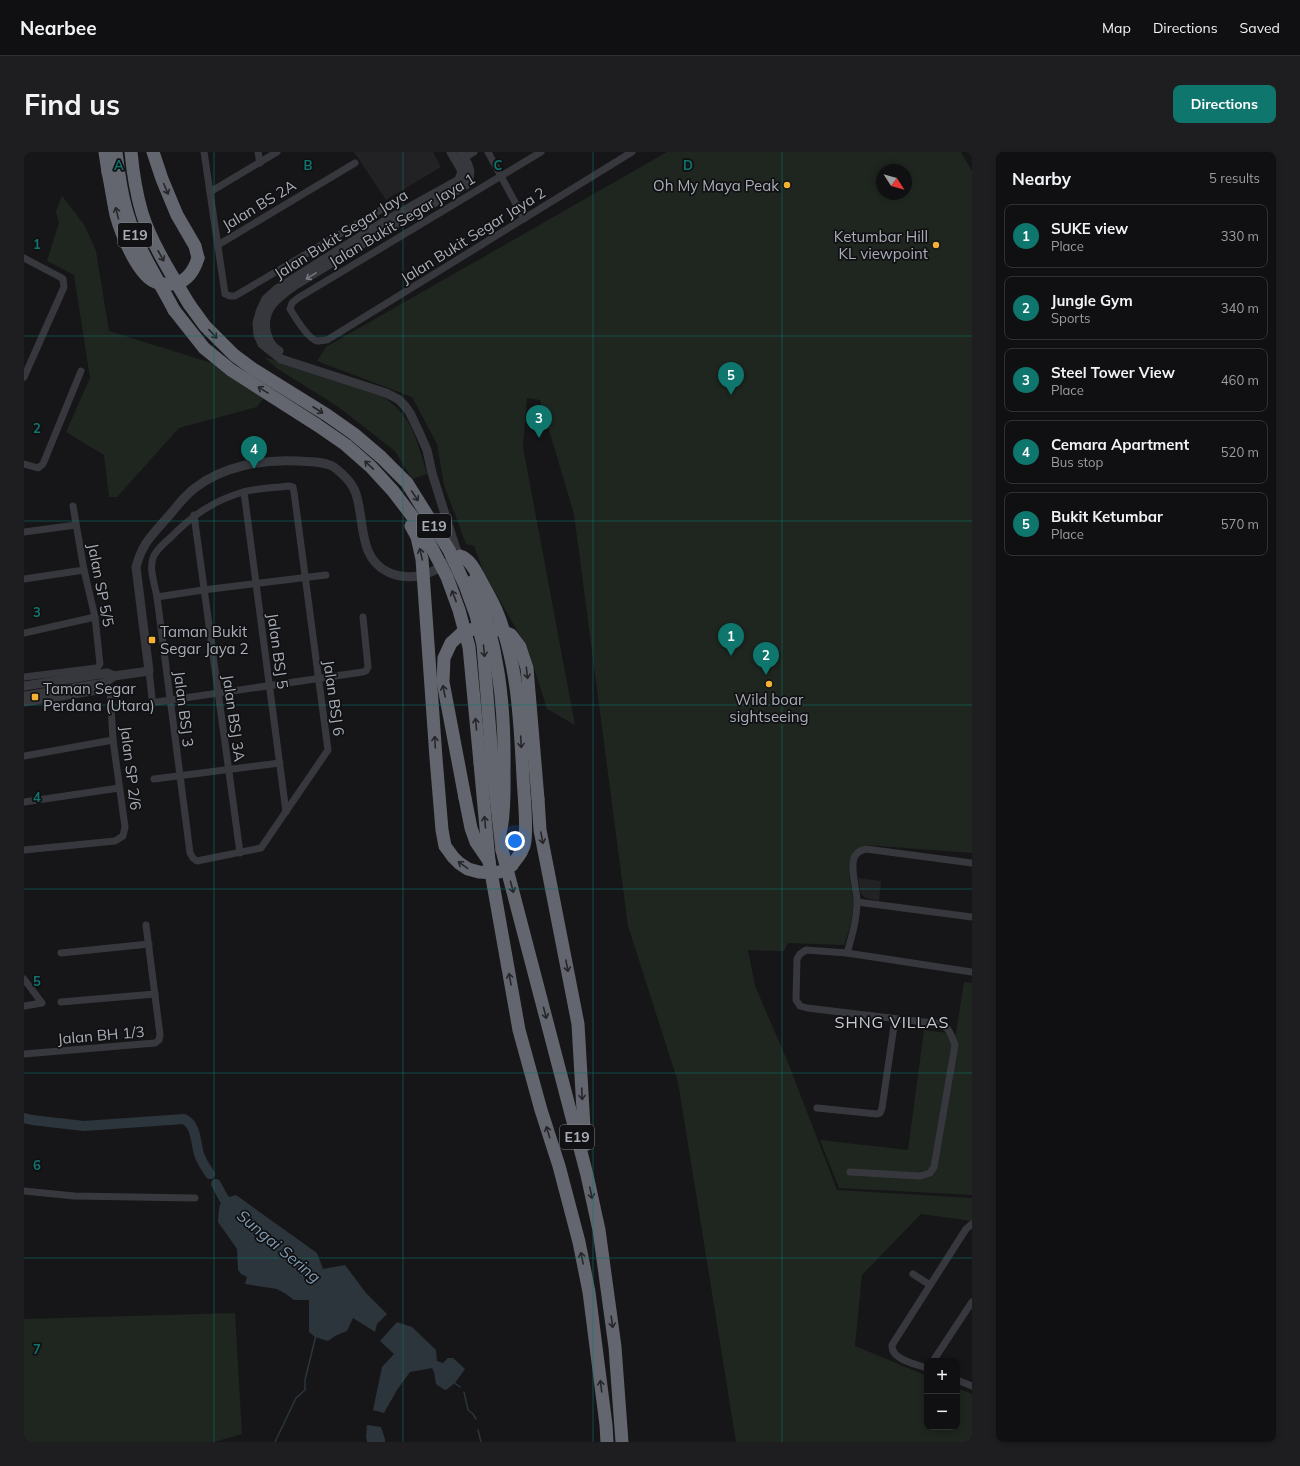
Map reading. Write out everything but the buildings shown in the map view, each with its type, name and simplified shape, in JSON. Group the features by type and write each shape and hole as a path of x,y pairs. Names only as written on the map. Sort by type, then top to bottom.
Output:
{"highway":[{"path":"105,152 116,214 135,260 144,273 153,281 164,285 175,284 187,278 194,270 198,258 195,246 177,215 162,179 153,152"},
{"name":"E19","path":"116,152 122,192 130,222 147,261 174,310 204,348 231,370 346,445 371,467 393,491 422,529 447,577 459,610 469,647 489,861 519,1030 579,1242 590,1298 606,1425 606,1442"},
{"name":"E19","path":"131,152 134,181 142,214 155,244 189,304 205,326 234,355 253,369 354,434 381,457 407,483 449,550 465,585 474,609 483,645 502,850 587,1175 599,1230 615,1347 622,1436"},
{"path":"393,491 417,537 422,559 436,758 442,830 445,846 453,857 468,869 479,872 494,873 503,871 512,865 520,855 525,843 521,737 516,683 508,645 496,610 468,563"},
{"path":"468,563 469,571 486,616 493,641 503,702 505,734 504,814 500,835"},
{"path":"489,861 476,842 471,828 443,682 444,658 451,643 462,632 474,629 500,630 511,635 520,647 527,668 540,830 578,1024 587,1175"}],"street":[{"path":"204,152 225,294 230,296 235,296 384,208"},
{"path":"258,152 260,163"},
{"path":"210,192 278,152"},
{"path":"451,152 461,157 474,152"},
{"path":"488,152 524,218"},
{"name":"Jalan Bukit Segar Jaya 1","path":"327,340 317,341 312,338 290,309 292,303 541,152"},
{"name":"Jalan Bukit Segar Jaya 2","path":"327,340 632,152"},
{"name":"Jalan Bukit Segar Jaya","path":"461,157 470,171 470,179 382,223 282,286 266,300 260,312 257,323 258,335 262,344 281,359 386,393 398,399 405,406 410,413 427,450 432,473 456,549 468,563"},
{"name":"Jalan BS 2A","path":"218,245 355,163"},
{"path":"24,258 60,277 63,280 64,287 24,377"},
{"path":"24,464 38,468 43,464 82,371"},
{"path":"363,617 368,667 366,671 153,702 136,567 140,553 148,539 194,488 211,477 234,468 284,460 315,462 332,466 348,478 356,494 364,542 372,559 387,572 402,576 422,576 468,563"},
{"name":"Jalan BSJ 3","path":"193,858 190,852 179,775 152,566 153,556 158,549 194,515 211,505 244,492 289,486 293,487"},
{"name":"Jalan BSJ 6","path":"193,858 198,861 262,848 328,750 293,487"},
{"name":"Jalan BSJ 5","path":"244,492 286,812"},
{"name":"Jalan SP 5/5","path":"24,677 98,668 100,664 95,617 84,570 73,506"},
{"name":"Jalan BSJ 3A","path":"194,515 240,853"},
{"path":"24,532 76,525"},
{"path":"24,580 84,570"},
{"path":"157,597 326,575"},
{"path":"24,633 95,617"},
{"path":"24,696 104,684 114,676 149,671"},
{"path":"24,686 107,673 114,676"},
{"name":"Jalan SP 2/6","path":"24,703 103,691 110,688 113,740 125,827 123,836 115,841 24,849"},
{"path":"24,756 113,740"},
{"path":"154,779 280,762"},
{"path":"24,802 119,788"},
{"path":"847,953 855,924 857,902 853,861 856,855 866,849 972,863"},
{"path":"857,902 972,917"},
{"name":"Jalan BH 1/3","path":"24,1054 155,1043 159,1040 160,1035 150,944 146,925"},
{"path":"61,953 150,944"},
{"path":"850,1172 920,1176 930,1174 934,1167 955,1045 950,1032 941,1024 800,1006 796,1000 797,959 806,950 847,953 972,972"},
{"path":"24,979 42,1003 24,1006"},
{"path":"61,1002 155,994"},
{"path":"817,1108 877,1114 880,1113 895,1019"},
{"path":"24,1191 74,1196 195,1198"},
{"path":"924,1367 897,1356 891,1349 894,1340 966,1229 971,1225"},
{"path":"913,1274 930,1285"},
{"path":"935,1358 972,1302"},
{"path":"960,1381 972,1386"}],"shaded area":[{"path":"354,152 433,152 441,167 386,200"},
{"path":"667,152 961,152 972,171 972,853 866,845 857,849 852,855 850,862 849,869 853,909 844,945 788,943 784,951 748,950 755,986 787,1060 837,1190 972,1198 972,1221 921,1214 862,1275 855,1346 924,1375 924,1430 960,1430 960,1389 972,1394 972,1442 736,1442 678,1082 628,926 574,514 540,400 527,398 523,447 575,725 547,709 528,649 484,573 474,546 466,544 444,485 437,444 412,397 317,361 326,347"},
{"path":"62,196 85,226 96,251 109,331 215,364 264,398 257,407 179,428 117,497 109,497 104,455 66,432 90,378 74,275 47,261 59,223 56,211"},
{"path":"264,357 384,397 398,409 409,423 427,474 412,479 395,451 337,406 278,369"},
{"path":"858,878 881,881 879,901 866,898 861,894"},
{"path":"964,982 972,983 972,1195 839,1188 820,1140 908,1150 924,1030 956,1034"},
{"path":"235,1313 242,1434 214,1442 24,1442 24,1319"}],"water":[{"path":"236,1195 317,1253 323,1269 345,1265 366,1293 387,1314 377,1324 375,1332 353,1318 347,1331 328,1341 315,1337 309,1332 309,1300 294,1300 277,1289 245,1284 247,1277 241,1274 238,1270 237,1249 218,1222 219,1210 222,1201"},
{"path":"397,1322 412,1327 436,1350 437,1361 443,1363 448,1358 453,1358 465,1369 455,1383 446,1390 436,1384 432,1368 410,1372 397,1390 384,1413 373,1410 382,1367 394,1354 380,1341"},
{"path":"367,1425 381,1427 385,1442 367,1442"}],"waterway":[{"name":"Sungai Sering","path":"24,1118 84,1126 184,1119 191,1126 195,1134 200,1157 210,1174"},
{"name":"Sungai Sering","path":"216,1184 224,1199 233,1207"},
{"name":"Sungai Sering","path":"275,1442 296,1398 305,1390 305,1380 316,1335"},
{"path":"453,1382 460,1387"},
{"path":"464,1392 468,1410 476,1419"},
{"path":"478,1430 481,1442"}],"place":[{"name":"Oh My Maya Peak","path":"787,185"},
{"name":"Ketumbar Hill KL viewpoint","path":"936,245"},
{"name":"Bukit Ketumbar","path":"731,395"},
{"name":"Steel Tower View","path":"539,438"},
{"name":"Cemara Apartment","path":"254,469"},
{"name":"Taman Bukit Segar Jaya 2","path":"152,640"},
{"name":"SUKE view","path":"731,656"},
{"name":"Jungle Gym","path":"766,675"},
{"name":"Wild boar sightseeing","path":"769,684"},
{"name":"Taman Segar Perdana (Utara)","path":"35,697"}],"district":[{"name":"SHNG VILLAS","path":"892,1022"}]}
